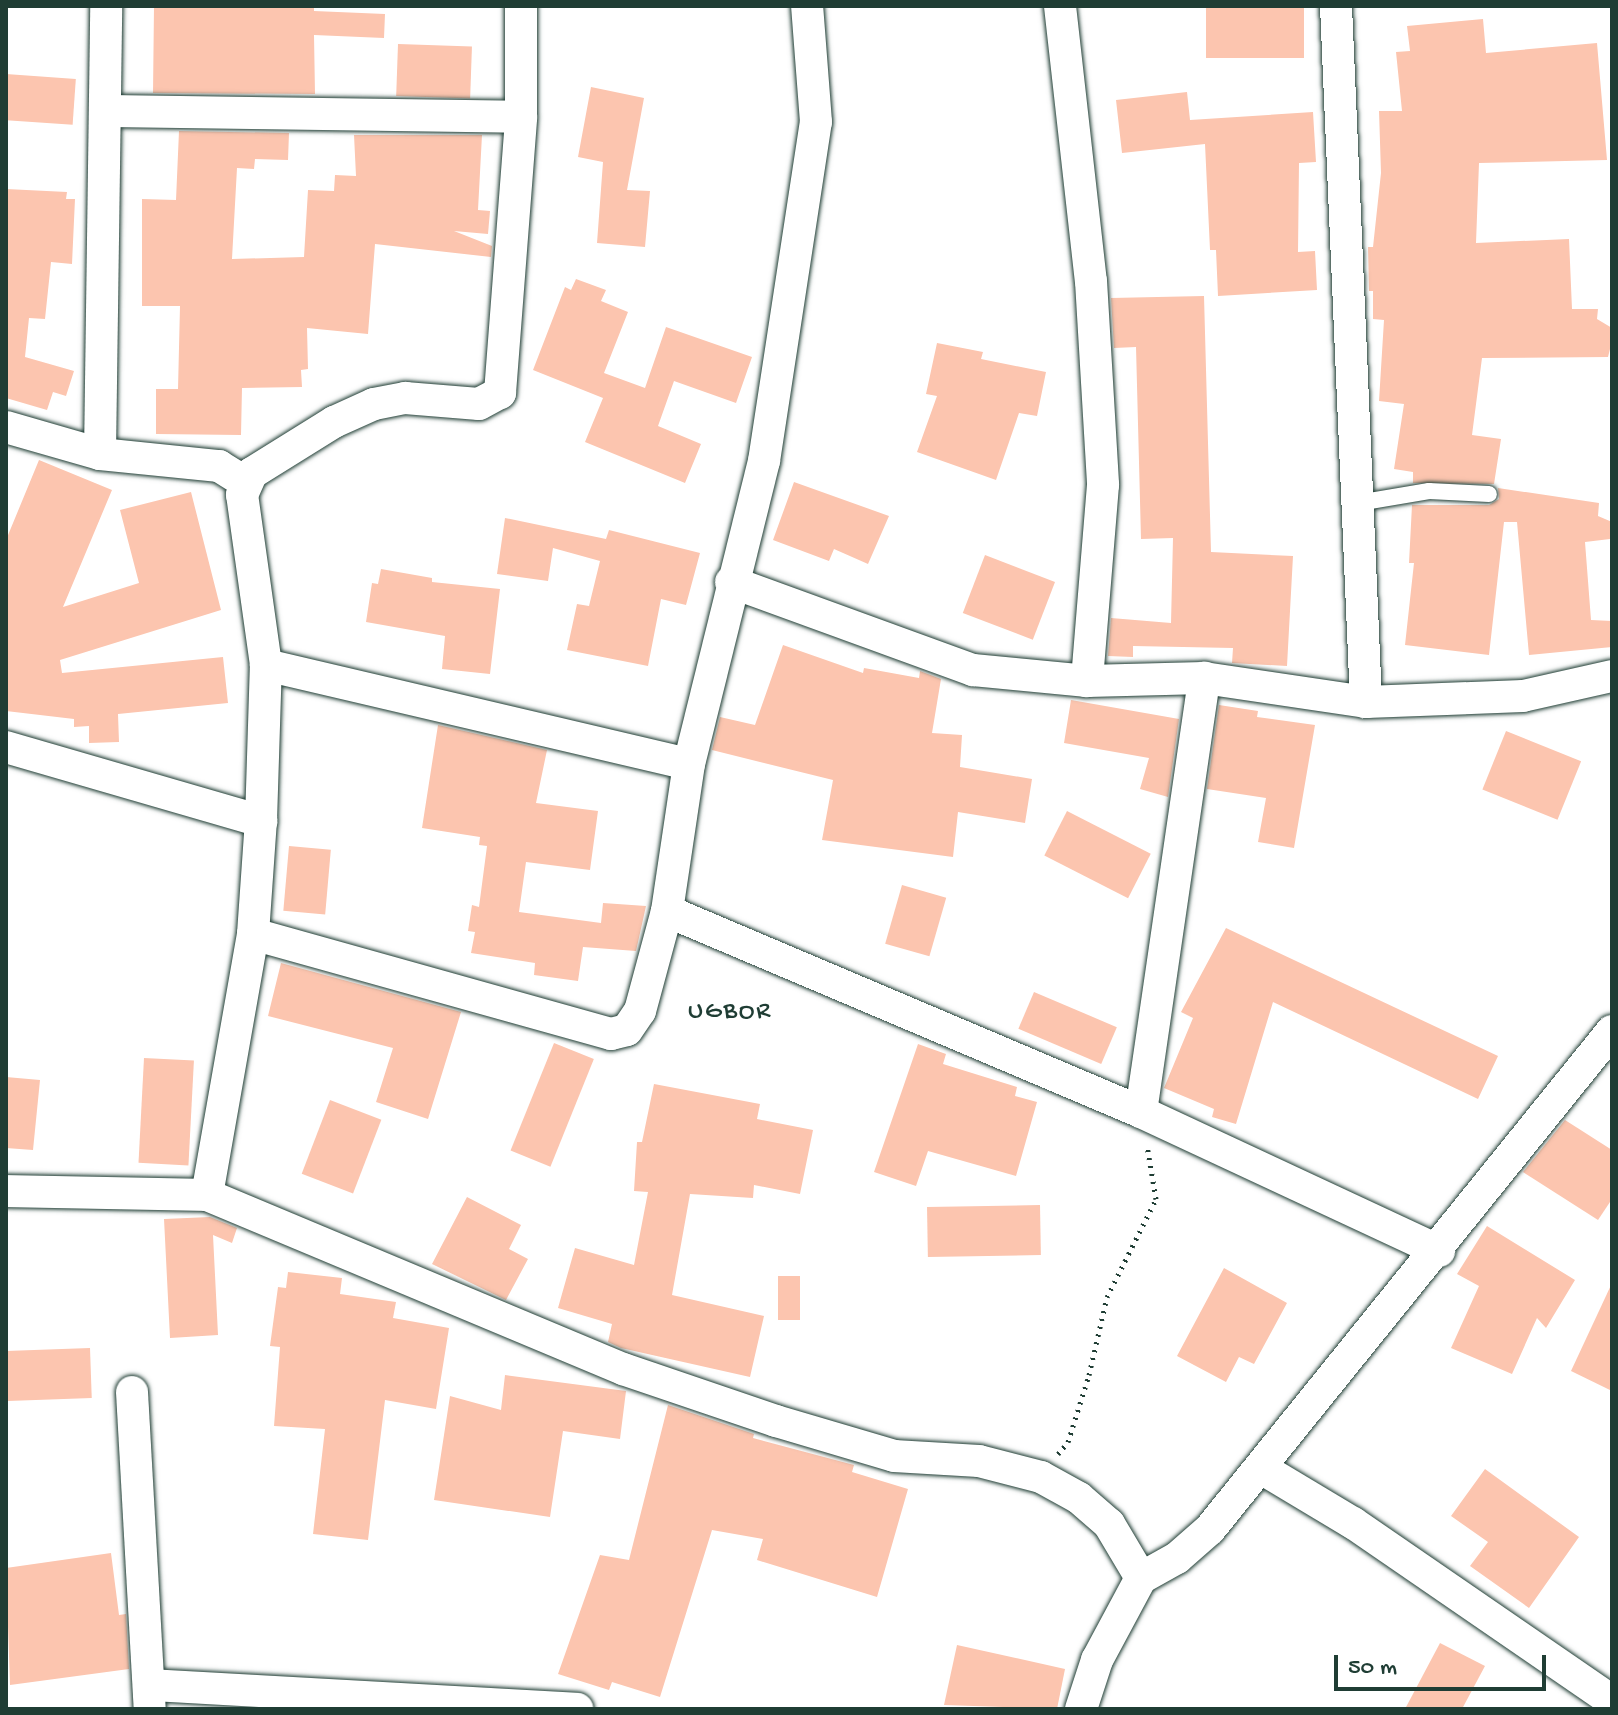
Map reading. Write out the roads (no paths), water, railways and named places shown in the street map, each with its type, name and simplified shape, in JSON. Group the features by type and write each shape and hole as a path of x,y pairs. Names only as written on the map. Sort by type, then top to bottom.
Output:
{"street":[{"path":"100,454 107,111 106,6"},
{"path":"245,482 334,422 374,404 405,398 479,404 500,393 521,117 521,6"},
{"path":"253,934 611,1034 627,1030 640,1011 667,911 689,764 731,582 764,461 816,122 807,6"},
{"path":"1060,6 1091,281 1103,485 1087,681"},
{"path":"1336,6 1366,702"},
{"path":"107,111 521,117"},
{"path":"6,427 100,454 219,466 245,482"},
{"path":"207,1195 253,934 261,821 266,665 242,519 245,482"},
{"path":"731,582 973,670 1087,681 1204,678 1366,702 1523,696 1612,676"},
{"path":"266,665 689,764"},
{"path":"1141,1112 1204,678"},
{"path":"6,747 261,821"},
{"path":"667,911 1141,1112 1439,1251"},
{"path":"1081,1709 1097,1660 1141,1578 1177,1558 1210,1529 1439,1251 1612,1031"},
{"path":"6,1191 207,1195 623,1369 776,1421 894,1456 979,1461 1041,1477 1079,1498 1109,1524 1126,1546 1141,1578"},
{"path":"132,1392 150,1697 577,1709"},
{"path":"1261,1468 1353,1523 1612,1701"}],"lane":[{"path":"1358,503 1429,491 1489,494"}],"district":[{"name":"UGBOR","path":"730,1013"}]}
